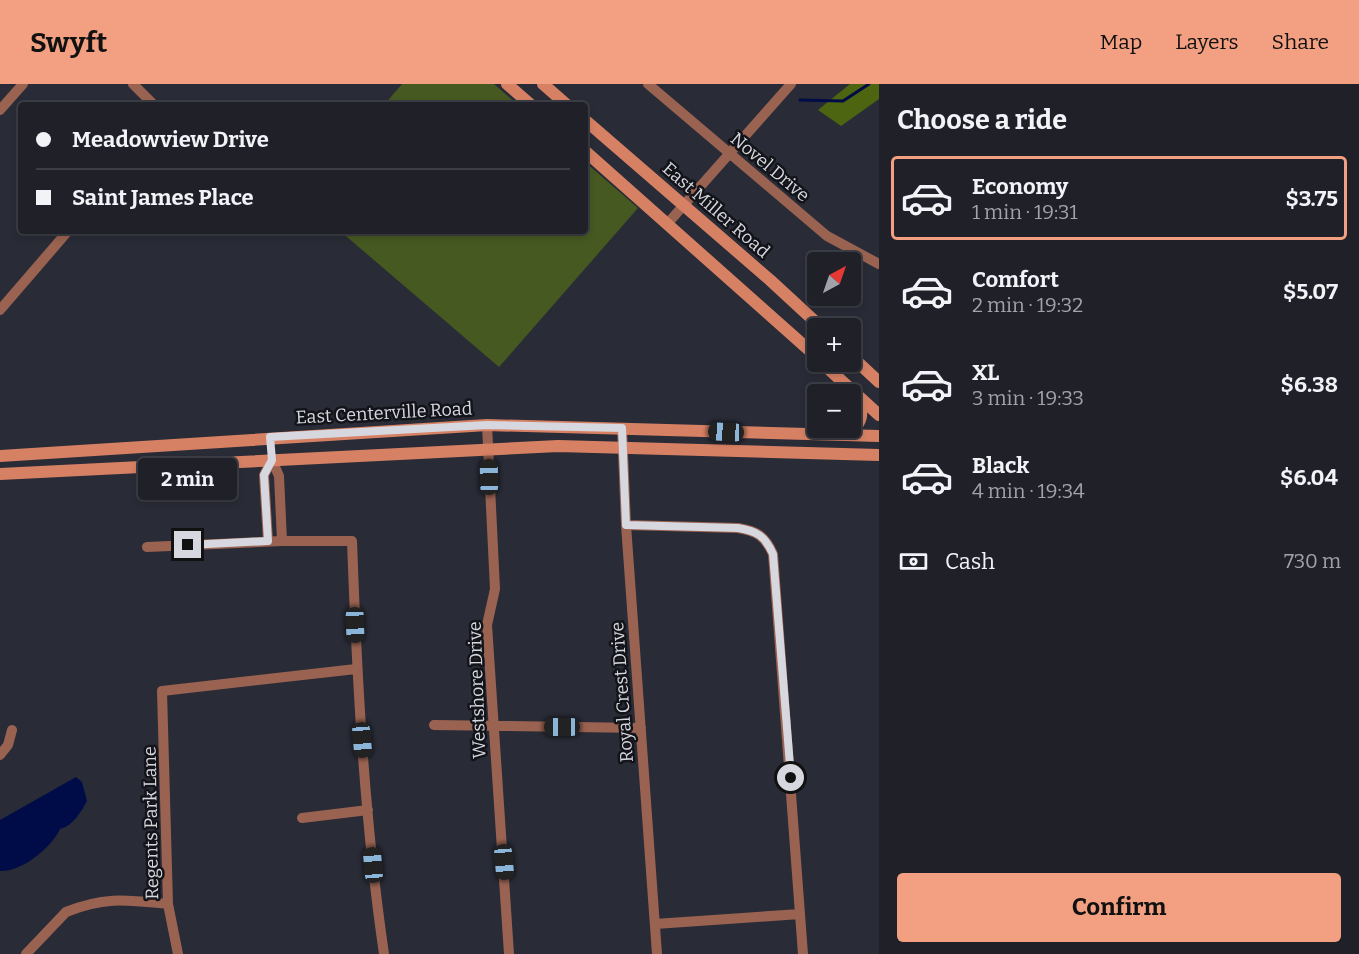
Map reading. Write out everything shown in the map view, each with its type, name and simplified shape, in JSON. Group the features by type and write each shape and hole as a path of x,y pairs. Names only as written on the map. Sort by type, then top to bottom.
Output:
{"main road":[{"path":"507,84 528,102"},
{"path":"543,84 564,102"},
{"name":"East Miller Road","path":"588,123 811,318"},
{"path":"588,154 807,348"},
{"path":"861,366 879,382"},
{"path":"832,372 845,384"},
{"path":"861,399 879,415"},
{"name":"East Centerville Road","path":"0,456 270,437 487,425 807,434"},
{"path":"780,433 780,451"},
{"name":"East Centerville Road","path":"861,436 879,436"},
{"path":"270,437 272,460"},
{"path":"129,447 131,467"},
{"path":"0,474 488,448 624,447 879,455"},
{"path":"20,454 21,473"}],"street":[{"path":"0,110 23,84"},
{"path":"133,84 151,102"},
{"name":"Novel Drive","path":"648,84 827,236 879,264"},
{"path":"668,223 791,84"},
{"path":"0,310 65,234"},
{"name":"Westshore Drive","path":"487,425 495,589 487,625 510,954"},
{"name":"Royal Crest Drive","path":"622,428 626,525 657,954"},
{"path":"272,460 279,476 282,541"},
{"path":"268,541 264,475 272,460"},
{"path":"626,525 738,528 754,531 767,540 773,554 803,954"},
{"path":"147,548 268,541 352,541 356,669 374,886 384,954"},
{"name":"Regents Park Lane","path":"178,954 168,904 162,691 356,669"},
{"path":"434,725 641,728"},
{"path":"0,755 8,745 12,730"},
{"path":"302,818 368,810"},
{"path":"26,954 66,912 73,909 116,898 168,904"},
{"path":"655,924 800,914"}],"green space":[{"path":"402,84 494,84 515,102 387,102"},
{"path":"850,84 879,84 879,99 841,126 818,110"},
{"path":"588,165 638,208 499,367 344,234 588,234"}],"shaded area":[{"path":"76,777 82,782 87,801 76,818 69,825 60,829 50,844 35,858 17,868 0,871 0,820"}],"waterway":[{"path":"800,100 843,101 869,84"}],"route":[{"path":"188,545 268,541 264,475 272,460 270,437 487,425 622,428 626,525 738,528 754,531 767,540 773,554 791,778"}]}
